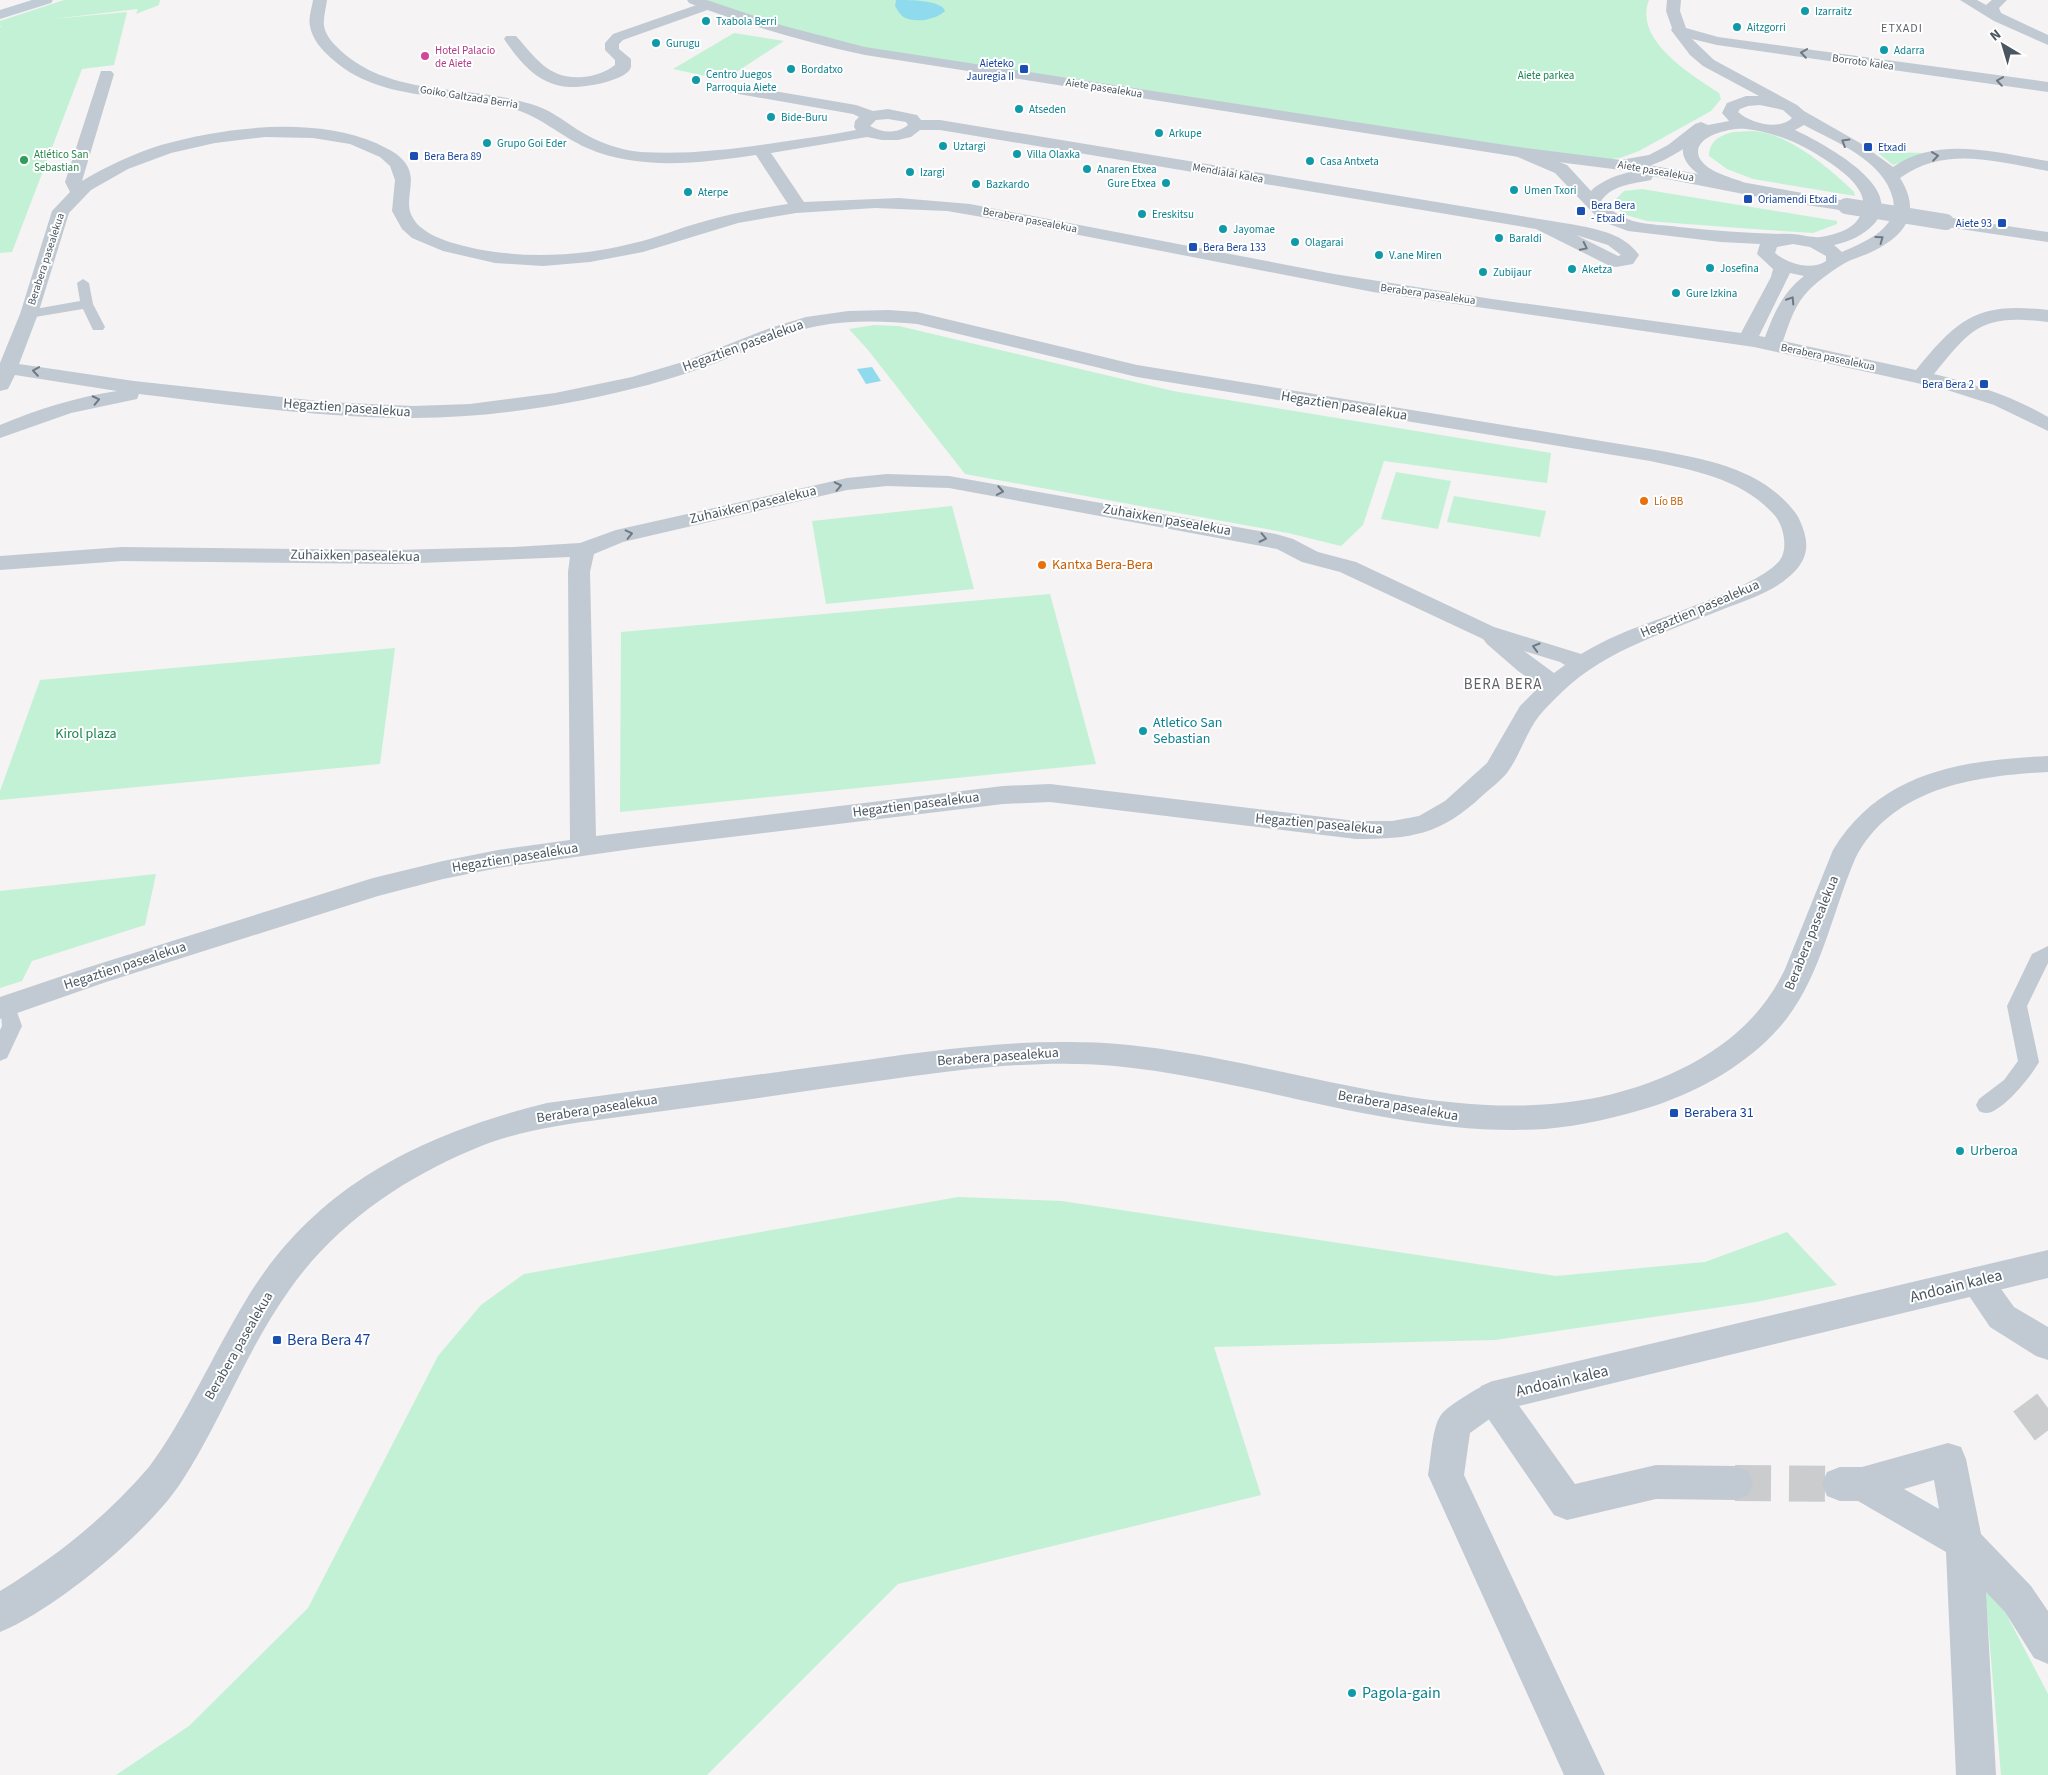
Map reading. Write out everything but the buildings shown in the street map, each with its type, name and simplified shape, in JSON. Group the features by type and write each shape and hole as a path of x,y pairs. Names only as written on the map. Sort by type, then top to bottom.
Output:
{"main road":[{"path":"0,6 17,0"},
{"path":"0,15 46,0"}],"street":[{"name":"Goiko Galtzada Berria","path":"320,0 317,25 322,40 336,56 367,76 397,86 504,100 527,107 557,122 587,142 612,151 640,157 675,159 761,150 870,124"},
{"path":"1967,0 1999,18 2048,40"},
{"path":"1999,18 1992,12 1992,7 2000,0"},
{"path":"511,40 551,79 561,83 589,82 615,74 623,67 623,59 612,50 612,43 618,37 701,3"},
{"name":"Aiete pasealekua","path":"701,3 796,35 865,50 1519,152 1621,165 1792,197"},
{"path":"1673,5 1678,30 1696,55 1708,64 1793,109 1799,115 1865,155 1892,176 1903,199 1897,225 1882,239 1832,264 1803,284 1793,295 1786,305 1772,344"},
{"path":"1621,165 1642,163 1659,158 1714,117 1743,99 1738,93 1704,72 1684,56 1669,32 1667,19 1673,5"},
{"name":"Borroto kalea","path":"1678,30 1705,39 2048,88"},
{"path":"1727,85 1722,78 1694,59 1696,55 1712,46 1739,44"},
{"path":"78,192 73,182 94,152 106,74"},
{"path":"732,89 856,110 870,124 884,136 902,134 916,125 911,118 897,114 870,124"},
{"path":"1735,105 1764,101 1783,105"},
{"path":"1735,105 1730,113 1733,117 1748,124"},
{"path":"1776,128 1793,126 1800,119 1799,115"},
{"path":"1737,186 1696,164 1691,155 1691,146 1699,136 1707,131 1729,125 1748,124 1776,128 1796,135 1848,168 1863,181 1873,199 1874,208 1867,222 1858,231 1848,236 1816,243"},
{"name":"Mendialai kalea","path":"916,125 948,126 1541,225"},
{"name":"Berabera pasealekua","path":"4,378 29,314 61,211 67,202 78,192 97,178 119,166 154,153 201,140 260,133 318,133 362,143 381,150 400,166 405,182 400,205 402,218 415,231 432,241 486,257 516,260 552,260 598,256 638,247 720,222 799,208 874,203 940,204 1047,223 1332,280 1772,344 1922,376 1991,396 2028,412 2048,424"},
{"path":"761,150 799,208"},
{"path":"94,152 154,153"},
{"path":"1519,152 1561,169 1592,203 1615,220 1634,227 1721,237 1816,243 1831,251 1832,264"},
{"name":"Aiete pasealekua","path":"1519,152 1645,176 2048,237"},
{"path":"1892,176 1911,162 1938,155 1982,156 2048,166"},
{"path":"1592,203 1595,195 1608,186 1630,178 1645,176"},
{"path":"1721,237 1744,244 1774,260 1805,270 1832,264"},
{"path":"1747,340 1780,277 1774,260 1765,250 1768,245 1782,240"},
{"path":"1922,376 1968,324 1987,315 2006,312 2048,316"},
{"name":"Hegaztien pasealekua","path":"3,1007 96,975 403,879 498,859 583,847 961,799 1050,793 1356,830 1392,830 1426,823 1454,806 1479,786 1496,768 1529,712 1555,684 1582,663 1626,640 1746,592 1773,578 1788,565 1796,551 1794,534 1788,518 1774,502 1757,489 1732,476 1700,464 1137,371 917,318 887,315 846,316 807,322 773,333 694,364 648,378 531,403 471,410 416,413 358,411 171,391 72,378 30,370 4,378"},
{"path":"58,409 71,400 74,393 72,378"},
{"name":"Hegaztien pasealekua","path":"0,432 58,409 98,400 171,391"},
{"name":"Zuhaixken pasealekua","path":"0,563 122,554 403,557 583,550 616,536 812,491 847,484 887,480 918,480 948,482 1258,537 1286,544 1310,557 1348,566 1486,632 1561,654 1582,663"},
{"path":"583,550 579,572 583,847"},
{"name":"Zuhaixken pasealekua","path":"1486,632 1527,666 1555,684"},
{"name":"Berabera pasealekua","path":"0,1613 43,1586 88,1552 128,1516 163,1477 216,1388 259,1307 285,1271 314,1237 347,1207 384,1181 423,1158 463,1140 505,1125 547,1115 952,1059 1031,1052 1111,1054 1150,1058 1190,1064 1389,1106 1427,1113 1474,1118 1548,1116 1611,1106 1670,1087 1720,1062 1748,1040 1771,1018 1788,992 1801,966 1841,862 1852,841 1867,822 1886,806 1909,792 1935,781 1965,773 1997,767 2048,764"},
{"name":"Andoain kalea","path":"1585,1775 1446,1475 1454,1425 1493,1397 2048,1264"},
{"path":"1976,1281 2002,1317 2048,1344"},
{"path":"1493,1397 1567,1503 1656,1482 1736,1483"},
{"path":"1976,1775 1964,1542 1948,1459 1851,1484 1964,1542 2018,1599 2048,1645"}],"lane":[{"path":"83,283 87,304 98,327"},
{"path":"29,314 87,304"},
{"path":"1986,1105 2011,1086 2029,1062 2017,1006 2039,959 2048,953"},
{"path":"0,1053 12,1026 3,1007"}],"green space":[{"name":"Atlético San Sebastian","path":"64,0 160,0 159,5 136,14 138,9 52,19 127,12 114,65 82,69 12,252 0,253 0,27 2,26 0,26 0,21"},
{"name":"Aiete parkea","path":"707,0 1649,0 1646,15 1649,29 1657,42 1680,66 1719,93 1721,99 1711,111 1639,151 1620,158 1604,160 873,50 801,33"},
{"path":"734,33 784,41 724,80 673,69"},
{"path":"1757,131 1785,140 1798,147 1835,174 1854,192 1855,196 1753,179 1727,169 1709,156 1713,142 1723,135 1733,132"},
{"path":"1877,152 1927,153 1893,165"},
{"path":"1642,189 1837,221 1837,224 1813,233 1647,221 1626,215 1614,207 1615,200 1624,191"},
{"path":"874,325 899,326 1173,391 1551,453 1547,483 1384,461 1363,525 1341,546 1288,533 965,474 868,350 849,329"},
{"path":"1396,472 1451,481 1438,529 1381,519"},
{"path":"1454,496 1546,511 1540,537 1447,522"},
{"path":"952,506 974,589 826,604 812,521"},
{"path":"1050,594 1096,764 620,812 621,632"},
{"name":"Kirol plaza","path":"395,648 380,764 0,800 0,791 40,680"},
{"path":"156,874 145,925 32,961 22,981 0,988 0,891"},
{"path":"958,1197 1062,1201 1556,1276 1705,1262 1787,1232 1837,1285 1756,1302 1495,1340 1214,1347 1261,1495 898,1584 707,1775 116,1775 189,1726 308,1608 438,1356 481,1305 524,1274"},
{"path":"1985,1589 1999,1600 2048,1694 2048,1775 2001,1775"}],"water":[{"path":"896,0 932,3 943,7 945,11 930,19 912,20 901,15 895,6"},
{"path":"872,367 881,381 866,384 857,369"}],"tunnel":[{"path":"2024,1426 2048,1408"},
{"path":"1735,1483 1840,1484"}],"place":[{"name":"Izarraitz","path":"1805,11"},
{"name":"Txabola Berri","path":"706,21"},
{"name":"Aitzgorri","path":"1737,27"},
{"name":"Gurugu","path":"656,43"},
{"name":"Adarra","path":"1884,50"},
{"name":"Hotel Palacio de Aiete","path":"425,56"},
{"name":"Bordatxo","path":"791,69"},
{"name":"Aieteko Jauregia II","path":"1024,69"},
{"name":"Centro Juegos Parroquia Aiete","path":"696,80"},
{"name":"Atseden","path":"1019,109"},
{"name":"Bide-Buru","path":"771,117"},
{"name":"Arkupe","path":"1159,133"},
{"name":"Grupo Goi Eder","path":"487,143"},
{"name":"Uztargi","path":"943,146"},
{"name":"Etxadi","path":"1868,147"},
{"name":"Villa Olaxka","path":"1017,154"},
{"name":"Bera Bera 89","path":"414,156"},
{"name":"Atlético San Sebastian","path":"24,160"},
{"name":"Casa Antxeta","path":"1310,161"},
{"name":"Anaren Etxea","path":"1087,169"},
{"name":"Izargi","path":"910,172"},
{"name":"Gure Etxea","path":"1166,183"},
{"name":"Bazkardo","path":"976,184"},
{"name":"Umen Txori","path":"1514,190"},
{"name":"Aterpe","path":"688,192"},
{"name":"Oriamendi Etxadi","path":"1748,199"},
{"name":"Bera Bera - Etxadi","path":"1581,211"},
{"name":"Ereskitsu","path":"1142,214"},
{"name":"Aiete 93","path":"2002,223"},
{"name":"Jayomae","path":"1223,229"},
{"name":"Baraldi","path":"1499,238"},
{"name":"Olagarai","path":"1295,242"},
{"name":"Bera Bera 133","path":"1193,247"},
{"name":"V.ane Miren","path":"1379,255"},
{"name":"Josefina","path":"1710,268"},
{"name":"Aketza","path":"1572,269"},
{"name":"Zubijaur","path":"1483,272"},
{"name":"Gure Izkina","path":"1676,293"},
{"name":"Bera Bera 2","path":"1984,384"},
{"name":"Lío BB","path":"1644,501"},
{"name":"Kantxa Bera-Bera","path":"1042,565"},
{"name":"Atletico San Sebastian","path":"1143,731"},
{"name":"Berabera 31","path":"1674,1113"},
{"name":"Urberoa","path":"1960,1151"},
{"name":"Bera Bera 47","path":"277,1340"},
{"name":"Pagola-gain","path":"1352,1693"}],"district":[{"name":"ETXADI","path":"1902,28"},
{"name":"BERA BERA","path":"1503,684"}]}
